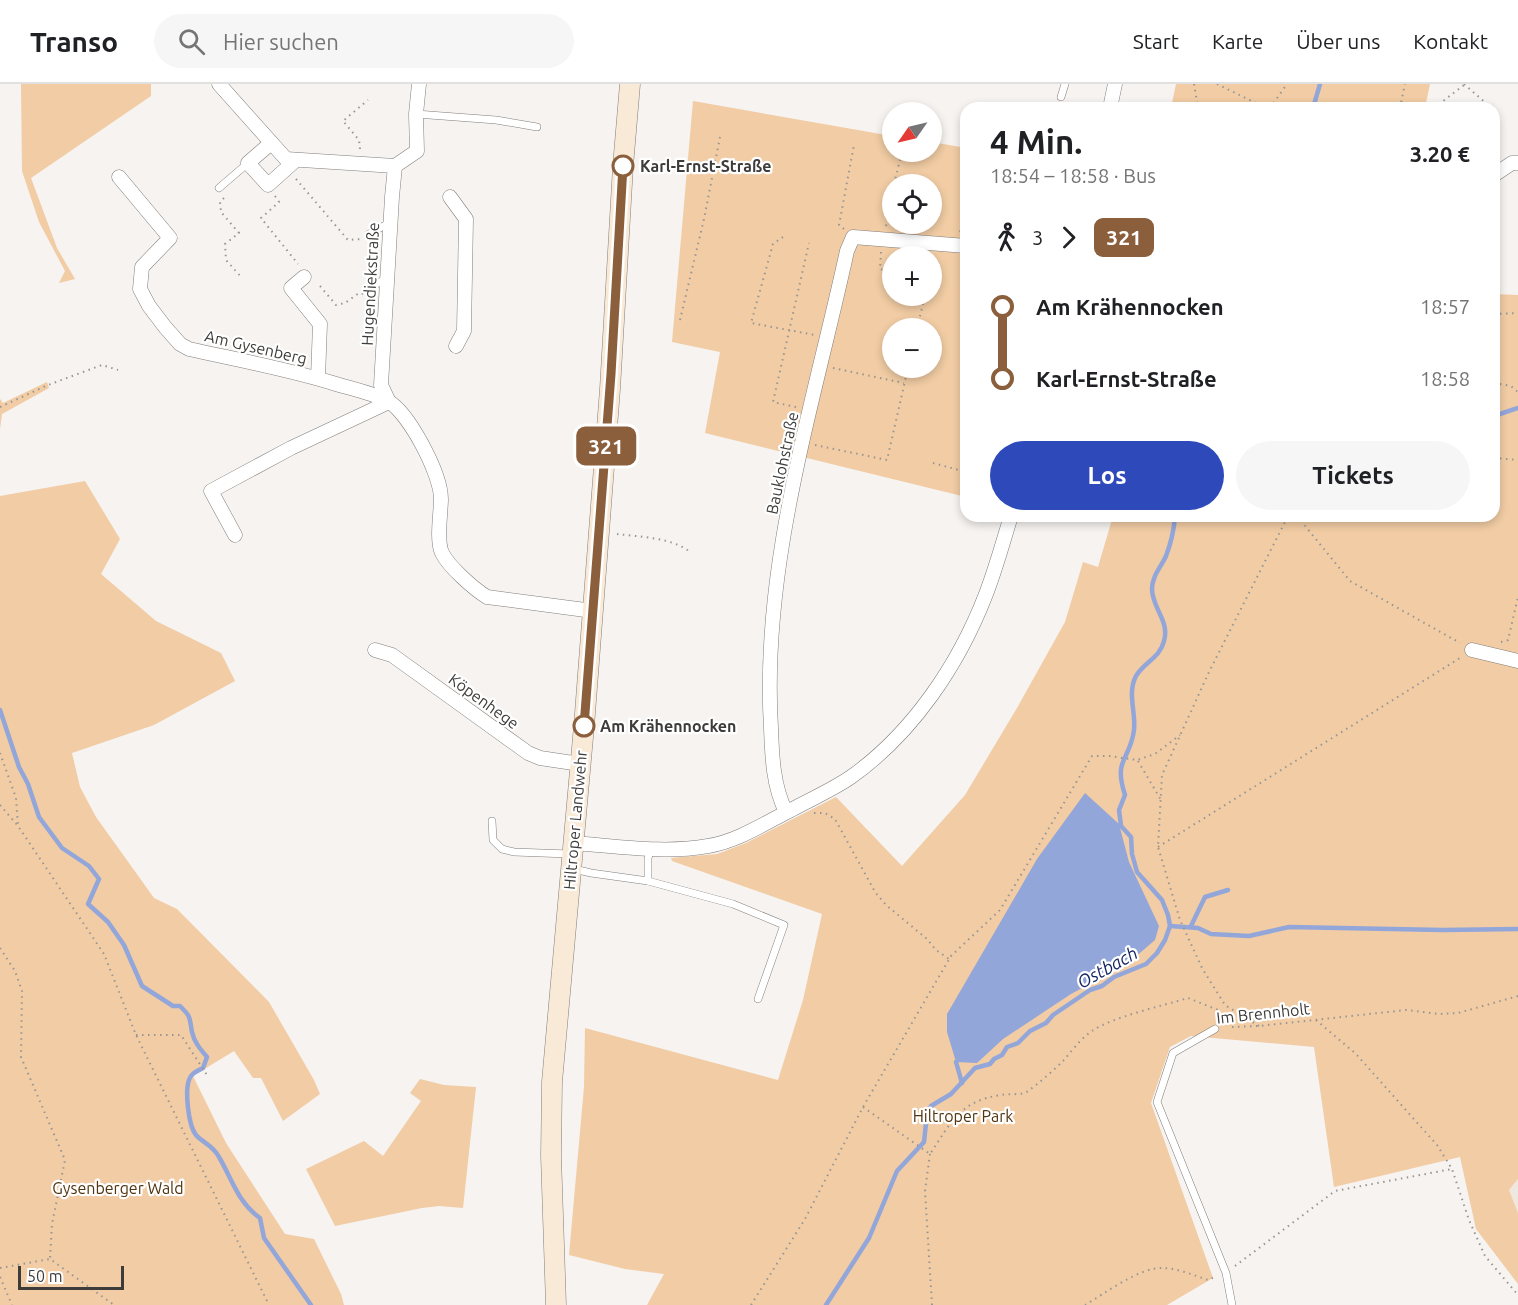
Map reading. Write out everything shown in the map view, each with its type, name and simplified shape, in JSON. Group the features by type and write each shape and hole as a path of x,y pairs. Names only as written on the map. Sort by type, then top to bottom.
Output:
{"street":[{"path":"219,84 292,164 395,166 417,151 416,114 419,84"},
{"name":"Hiltroper Landwehr","path":"556,1305 551,1156 552,1082 593,611 630,84"},
{"path":"1111,102 1114,84"},
{"path":"271,143 248,163 268,185 292,164"},
{"path":"1500,171 1512,163 1518,163"},
{"name":"Hugendiekstraße","path":"389,402 381,385 395,166"},
{"name":"Am Gysenberg","path":"119,177 170,238 142,267 140,289 149,306 180,344 189,349 318,378 389,402 407,419 438,476 441,496 440,543 442,553 449,563 478,592 487,597 593,611"},
{"path":"450,197 466,219 464,331 456,346"},
{"path":"853,237 960,246"},
{"name":"Bauklohstraße","path":"786,812 779,798 773,759 769,659 778,574 826,337 847,251 853,237"},
{"name":"Am Gysenberg","path":"304,277 291,288 320,324 318,378"},
{"path":"236,535 211,491 291,448 389,402"},
{"path":"572,855 651,848 688,849 711,846 735,838 849,778 877,756 909,724 936,689 976,618 987,592 1009,522"},
{"name":"Köpenhege","path":"375,650 392,654 528,753 540,758 580,765"},
{"path":"1472,650 1518,661"}],"lane":[{"path":"1061,97 1065,84"},
{"path":"416,114 496,120 537,127"},
{"path":"219,188 248,163"},
{"path":"369,234 391,222"},
{"path":"371,287 387,278"},
{"path":"492,821 493,840 502,849 514,852 572,855 591,873 648,881 734,904 784,925 758,999"},
{"path":"648,881 648,858 651,848"},
{"name":"Im Brennholt","path":"1215,1029 1173,1053 1157,1102 1226,1273 1232,1305"}],"path":[{"path":"1194,84 1197,102"},
{"path":"1217,84 1255,102"},
{"path":"1273,102 1287,84"},
{"path":"1401,102 1405,84"},
{"path":"1442,102 1464,84 1485,102"},
{"path":"360,164 359,140 343,121 368,100"},
{"path":"680,320 704,219 720,136"},
{"path":"853,237 839,225 854,145"},
{"path":"292,164 348,240 361,239 369,234"},
{"path":"268,185 279,202 261,218 299,266 304,277"},
{"path":"219,188 224,197 220,202 221,212 239,233 225,244 226,260 242,278"},
{"path":"882,246 884,234"},
{"path":"783,237 773,244 751,323 826,337"},
{"path":"809,243 773,402 810,411"},
{"path":"882,250 880,269 882,270"},
{"path":"320,286 336,305 345,303 359,293 363,295 371,287"},
{"path":"1500,314 1518,313"},
{"path":"0,407 48,385 102,365 118,370"},
{"path":"820,365 904,383"},
{"path":"803,442 887,460 905,378"},
{"path":"1500,384 1511,386 1518,392"},
{"path":"1500,458 1518,460"},
{"path":"933,463 960,470"},
{"path":"1259,1026 1225,1005 1202,968 1180,920 1158,847 1162,775 1209,672 1285,522"},
{"path":"1158,847 1472,650 1350,581 1303,522"},
{"path":"599,532 660,540 681,546 689,551"},
{"path":"1499,642 1508,640 1518,597"},
{"path":"751,1305 805,1219 863,1107 949,959 1000,910 1092,756 1137,760 1155,754 1180,735"},
{"path":"0,753 16,798 18,826"},
{"path":"1137,760 1161,800"},
{"path":"802,804 811,813 817,815 825,813 835,819 875,892 886,905 949,959"},
{"path":"0,805 18,826 104,954 136,1035 269,1305"},
{"path":"0,948 15,971 22,991 21,1057 65,1160 52,1224 50,1259"},
{"name":"Im Brennholt","path":"1215,1029 1406,1010 1439,1014 1458,1013 1518,996"},
{"path":"932,1305 925,1191 930,1154 951,1123 967,1106 981,1098 1026,1093 1061,1063 1085,1037 1108,1023 1188,998 1218,1010 1231,1027"},
{"path":"1316,1020 1356,1054 1437,1144 1452,1169 1469,1220 1485,1256 1518,1295"},
{"path":"136,1035 181,1035 207,1075"},
{"path":"863,1107 930,1154"},
{"path":"1085,1305 1133,1276 1160,1267 1184,1271 1208,1280 1226,1273 1335,1191 1452,1169"},
{"path":"0,1268 50,1259 114,1305"},
{"path":"0,1277 12,1305"}],"shaded area":[{"path":"1518,1179 1518,1213 1509,1190"}],"green space":[{"path":"21,84 151,84 151,96 31,178 57,248 75,279 59,283 65,271 39,222 22,171"},
{"path":"1176,84 1430,84 1426,102 1172,102"},
{"path":"693,101 882,134 882,162 942,162 942,144 960,147 960,496 705,433 720,352 672,342"},
{"name":"Hiltroper Park","path":"1500,294 1518,295 1518,1179 1509,1190 1518,1213 1518,1284 1476,1229 1460,1157 1334,1187 1314,1047 1191,1036 1170,1047 1151,1103 1213,1278 1167,1305 647,1305 664,1274 625,1269 569,1255 584,1087 585,1028 778,1080 803,1000 822,914 672,861 671,858 717,854 746,843 836,797 902,866 965,795 1017,708 1065,622 1083,562 1098,567 1111,522 1500,522"},
{"path":"47,382 49,388 2,414 0,429 0,399 3,403"},
{"name":"Gysenberger Wald","path":"85,481 120,539 101,574 156,621 221,653 235,681 154,725 72,753 80,787 96,817 154,898 177,909 269,1002 314,1080 320,1094 283,1121 261,1078 253,1078 234,1051 193,1076 226,1143 285,1234 314,1239 341,1294 344,1305 0,1305 0,496"},
{"path":"420,1079 444,1085 476,1087 463,1208 439,1206 422,1208 335,1226 306,1169 364,1141 383,1156 421,1101 410,1093"}],"water":[{"path":"1085,793 1119,824 1129,862 1159,926 1155,940 1127,964 1071,994 1003,1039 977,1063 956,1062 947,1032 947,1014 1037,859"}],"waterway":[{"name":"Ostbach","path":"1315,102 1320,84"},
{"path":"1500,414 1518,408"},
{"name":"Ostbach","path":"826,1305 869,1238 897,1171 924,1142 927,1114 931,1106 951,1094 975,1068 990,1064 1002,1055 1007,1047 1018,1043 1030,1031 1046,1023 1053,1015 1090,990 1146,964 1165,940 1170,926 1168,915 1162,900 1137,872 1132,854 1131,837 1121,826 1119,810 1125,795 1121,774 1122,766 1134,730 1133,682 1139,671 1159,652 1164,641 1165,627 1153,596 1152,584 1168,551 1174,522"},
{"path":"0,710 39,817 62,848 89,866 99,879 88,904 108,922 124,945 142,986 173,1006 180,1006 188,1016 194,1039 207,1057 203,1068 191,1076 188,1085 188,1108 193,1130 217,1153 241,1198 260,1218 264,1238 311,1305"},
{"path":"1191,926 1205,897 1228,890"},
{"path":"1170,926 1198,928 1211,934 1249,936 1289,927 1518,929"},
{"path":"956,1062 962,1083"}],"bus line":[{"name":"321","path":"584,726 611,374 623,166"}],"place":[{"name":"Karl-Ernst-Straße","path":"623,166"},
{"name":"Am Krähennocken","path":"584,726"}]}
